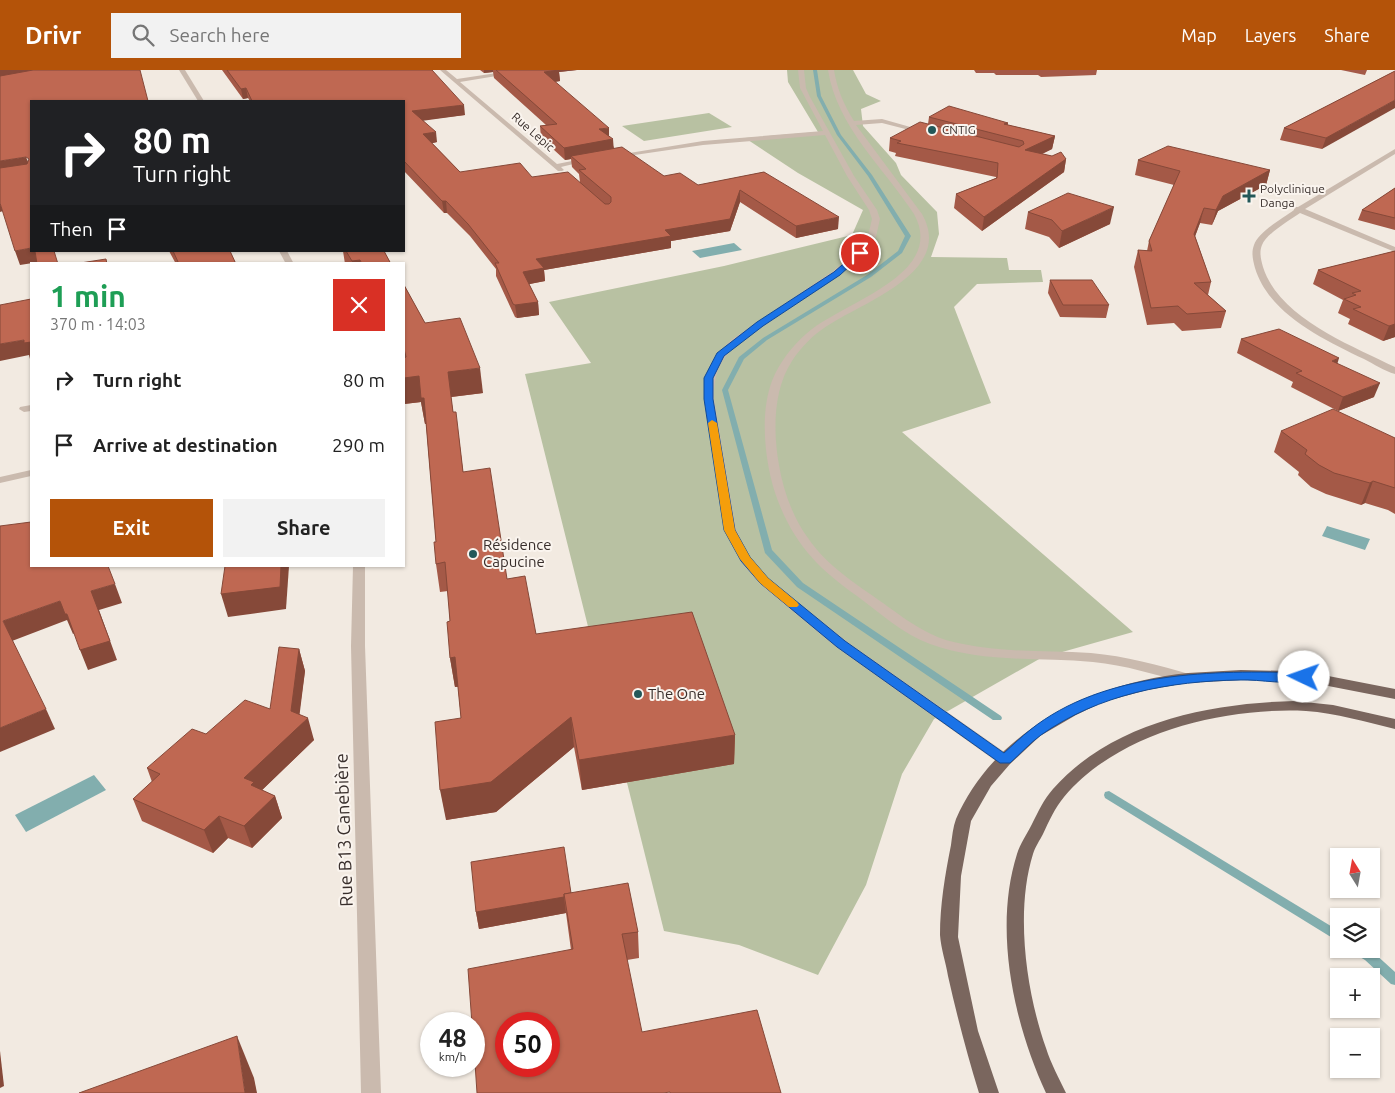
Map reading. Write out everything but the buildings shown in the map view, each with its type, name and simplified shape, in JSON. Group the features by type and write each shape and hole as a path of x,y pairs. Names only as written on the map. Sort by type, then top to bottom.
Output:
{"main road":[{"path":"989,1093 969,1031 949,937 953,876 964,821 986,782 1005,760 1035,732 1071,711 1091,702 1147,685 1187,678 1241,675 1318,678 1395,694"},
{"path":"1056,1093 1034,1042 1017,957 1016,904 1024,856 1058,792 1084,767 1114,750 1174,722 1212,713 1255,707 1296,706 1356,715 1395,724"}],"street":[{"path":"182,70 200,100"},
{"name":"Rue Lepic","path":"443,70 563,173"},
{"path":"455,81 529,70"},
{"path":"801,70 803,88 857,186 872,209 876,221 874,235 860,253 837,273 760,324 720,355 709,378 709,399 730,530 745,559 764,581 841,644 1005,760"},
{"path":"831,70 832,86 852,123 917,213 926,239 923,253 902,276 889,286 822,324 799,346 776,384 771,429 772,458 776,481 796,530 808,548 849,585 898,620 942,644 994,654 1096,658 1187,678"},
{"path":"852,123 882,121 932,134"},
{"path":"603,158 703,143 828,133"},
{"path":"1395,151 1298,210 1259,241 1256,253 1261,278 1271,291 1299,318 1314,328 1395,370"},
{"path":"555,166 593,159"},
{"path":"1298,210 1395,250"},
{"path":"0,480 30,473"},
{"name":"Rue B13 Canebière","path":"359,567 358,646 371,1093"}],"green space":[{"path":"787,70 853,70 866,94 881,101 861,109 863,126 896,163 901,175 937,212 939,234 931,257 1007,258 1009,270 1041,270 1043,282 977,284 954,307 991,403 902,432 1133,632 1041,658 934,719 902,774 866,885 818,975 739,945 664,931 525,374 591,363 549,302 724,266 852,235 863,210 798,173 745,138 818,132 788,82"},
{"path":"709,113 732,127 644,141 622,126"}],"water":[{"path":"734,243 742,250 700,258 692,251"},
{"path":"1327,526 1370,539 1365,550 1322,536"},
{"path":"94,775 106,790 26,832 15,815"}],"waterway":[{"path":"815,70 819,96 839,135 870,175 908,236 900,252 869,276 765,339 741,358 725,390 768,551 800,585 997,718"},
{"path":"1109,795 1330,931"},
{"path":"1371,958 1395,980"}],"slow traffic":[{"path":"712,423 730,530 745,559 754,570 764,581 793,605"}],"place":[{"name":"CNTIG","path":"932,130"},
{"name":"Polyclinique Danga","path":"1249,196"},
{"name":"Résidence Capucine","path":"473,554"},
{"name":"The One","path":"638,694"}],"route":[{"path":"860,253 837,273 760,324 720,355 709,378 709,399 730,530 745,559 764,581 841,644 1005,760 1035,732 1071,711 1098,699 1147,685 1187,678 1241,675 1304,677"}]}
